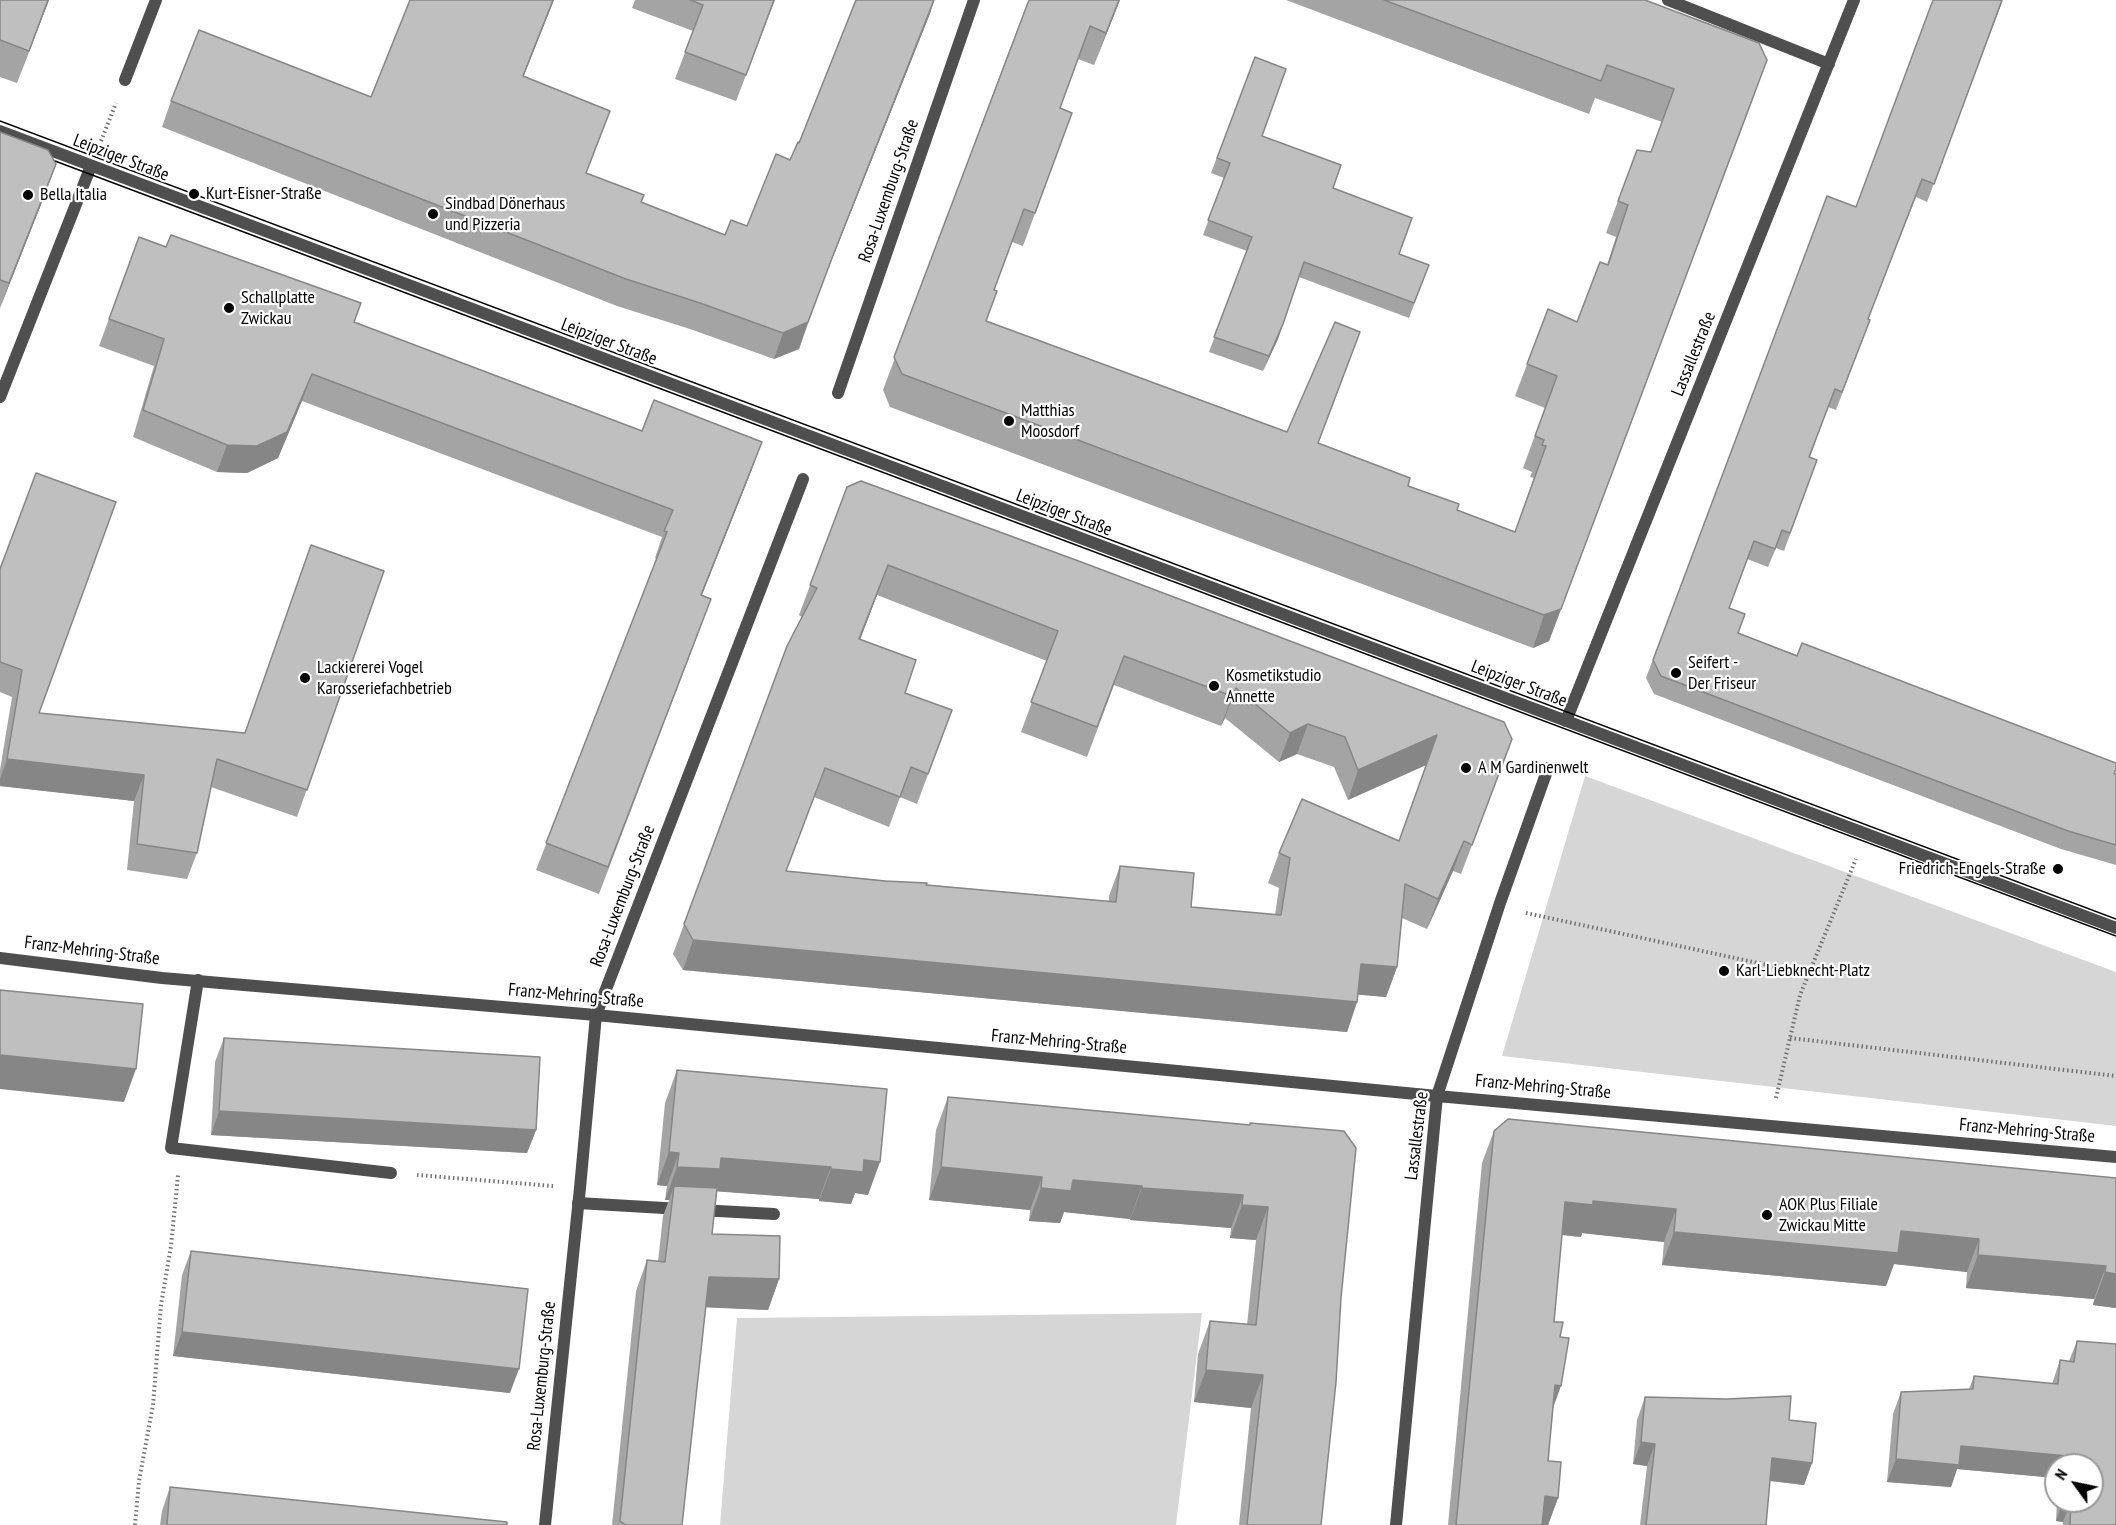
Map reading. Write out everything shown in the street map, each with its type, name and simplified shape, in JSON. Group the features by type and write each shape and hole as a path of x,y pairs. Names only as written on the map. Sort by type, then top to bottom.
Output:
{"street":[{"path":"125,80 156,0"},
{"name":"Rosa-Luxemburg-Straße","path":"838,393 974,0"},
{"path":"1668,0 1829,64"},
{"name":"Lassallestraße","path":"1566,721 1854,0"},
{"name":"Leipziger Straße","path":"0,131 2116,928"},
{"path":"0,397 91,166"},
{"name":"Rosa-Luxemburg-Straße","path":"545,1525 596,1015 803,479"},
{"name":"Lassallestraße","path":"1396,1525 1437,1096 1499,907 1548,768"},
{"name":"Franz-Mehring-Straße","path":"0,958 162,978 596,1015 1437,1096 2116,1157"},
{"path":"198,980 171,1148 392,1173"},
{"path":"578,1203 774,1214"}],"path":[{"path":"91,166 125,80"},
{"path":"1770,1125 1800,995 1865,834"},
{"path":"1499,907 1809,974"},
{"path":"1790,1038 2116,1076"},
{"path":"135,1525 139,1481 153,1405 161,1305 171,1246 178,1174 171,1148"},
{"path":"392,1173 580,1188"}],"shaded area":[{"path":"1585,776 2116,972 2116,1126 1502,1056"},
{"path":"1202,1313 1176,1525 720,1525 737,1318"}],"building":[{"path":"0,0 48,0 29,51 0,40"},
{"path":"410,0 553,0 523,76 610,111 586,173 644,195 641,202 725,235 731,220 747,226 776,154 790,160 799,143 856,0 934,0 808,322 783,333 626,279 171,101 199,30 371,97"},
{"path":"690,0 774,0 746,75 685,52 703,5"},
{"path":"1029,0 1119,0 1106,33 1090,26 1060,108 1072,113 1035,213 1024,209 994,290 997,291 986,321 1287,432 1335,322 1360,332 1318,443 1410,478 1408,486 1459,504 1457,510 1515,532 1546,446 1542,445 1544,440 1535,436 1557,376 1527,364 1548,309 1577,322 1600,262 1608,265 1628,205 1618,201 1637,150 1651,152 1674,89 1607,65 1601,81 1384,0 1645,0 1759,43 1767,60 1561,609 1544,615 902,374 894,357"},
{"path":"1933,0 2002,0 1934,184 1922,179 1842,392 1835,389 1809,457 1817,460 1790,533 1782,530 1775,549 1754,541 1729,608 1745,614 1738,633 1797,656 1802,643 2116,763 2114,774 2116,774 2116,845 2068,831 1661,676 1653,660 1827,196 1856,207"},
{"path":"1255,57 1286,69 1262,136 1341,165 1333,188 1412,218 1399,254 1429,265 1414,303 1304,262 1283,324 1269,356 1214,337 1252,237 1208,220 1230,163 1217,158"},
{"path":"0,132 48,150 56,164 9,283 0,280"},
{"path":"171,235 361,303 354,322 642,431 654,400 762,442 701,595 711,599 608,867 546,843 667,532 664,531 673,510 312,374 287,432 257,446 227,445 143,410 164,339 109,319 139,237 166,247"},
{"path":"36,473 116,502 39,713 245,733 311,545 384,571 307,790 217,759 197,853 137,844 144,775 7,759 22,670 0,662 0,569"},
{"path":"861,481 1504,722 1512,739 1472,845 1464,841 1438,899 1405,884 1397,967 1361,964 1357,1002 693,940 684,924 787,646 817,588 810,585 847,487","holes":["888,565 1058,631 1031,702 1097,727 1124,656 1232,696 1236,688 1290,733 1308,724 1345,737 1358,770 1437,735 1399,841 1302,799 1279,853 1290,858 1281,915 1191,907 1194,873 1120,866 1116,902 786,871 825,768 900,797 911,767 928,774 952,710 905,693 916,660 859,639"]},
{"path":"0,990 143,1004 136,1069 0,1055"},
{"path":"224,1038 540,1057 536,1130 219,1111"},
{"path":"677,1070 887,1089 880,1162 864,1160 863,1172 831,1169 831,1167 721,1158 720,1169 677,1167 679,1153 669,1152"},
{"path":"948,1097 1250,1125 1250,1123 1344,1131 1356,1148 1321,1525 1247,1525 1263,1375 1206,1370 1210,1321 1256,1325 1268,1207 1242,1205 1243,1195 1142,1188 1142,1186 1073,1180 1071,1191 1041,1188 1042,1177 941,1167"},
{"path":"1508,1119 2116,1178 2116,1274 2105,1272 2106,1266 1978,1255 1979,1239 1901,1231 1898,1253 1674,1232 1676,1209 1593,1201 1593,1205 1565,1202 1554,1322 1563,1322 1560,1337 1569,1338 1561,1386 1555,1385 1548,1461 1561,1462 1558,1498 1545,1496 1542,1525 1456,1525 1494,1131"},
{"path":"674,1186 717,1188 712,1234 780,1236 779,1279 709,1277 682,1525 626,1525 620,1521 647,1260 665,1262"},
{"path":"191,1251 528,1289 519,1369 182,1332"},
{"path":"2077,1341 2116,1344 2116,1525 2070,1525 2070,1513 2104,1513 2104,1453 2044,1454 1961,1446 1959,1465 1896,1459 1901,1392 1973,1389 1974,1376 2058,1384 2060,1360 2074,1362"},
{"path":"1791,1396 1789,1420 1816,1423 1812,1463 1772,1458 1766,1525 1646,1525 1655,1444 1641,1442 1645,1397 1726,1399"},
{"path":"170,1487 507,1522 507,1525 167,1525"}],"tram line":[{"path":"0,121 2116,919"},
{"path":"39,155 2116,936"}],"place":[{"name":"Kurt-Eisner-Straße","path":"194,194"},
{"name":"Bella Italia","path":"28,195"},
{"name":"Sindbad Dönerhaus und Pizzeria","path":"433,214"},
{"name":"Schallplatte Zwickau","path":"229,308"},
{"name":"Matthias Moosdorf","path":"1009,421"},
{"name":"Seifert - Der Friseur","path":"1676,673"},
{"name":"Lackiererei Vogel Karosseriefachbetrieb","path":"305,678"},
{"name":"Kosmetikstudio Annette","path":"1214,686"},
{"name":"A M Gardinenwelt","path":"1466,768"},
{"name":"Friedrich-Engels-Straße","path":"2058,869"},
{"name":"Karl-Liebknecht-Platz","path":"1724,971"},
{"name":"AOK Plus Filiale Zwickau Mitte","path":"1767,1215"}]}
